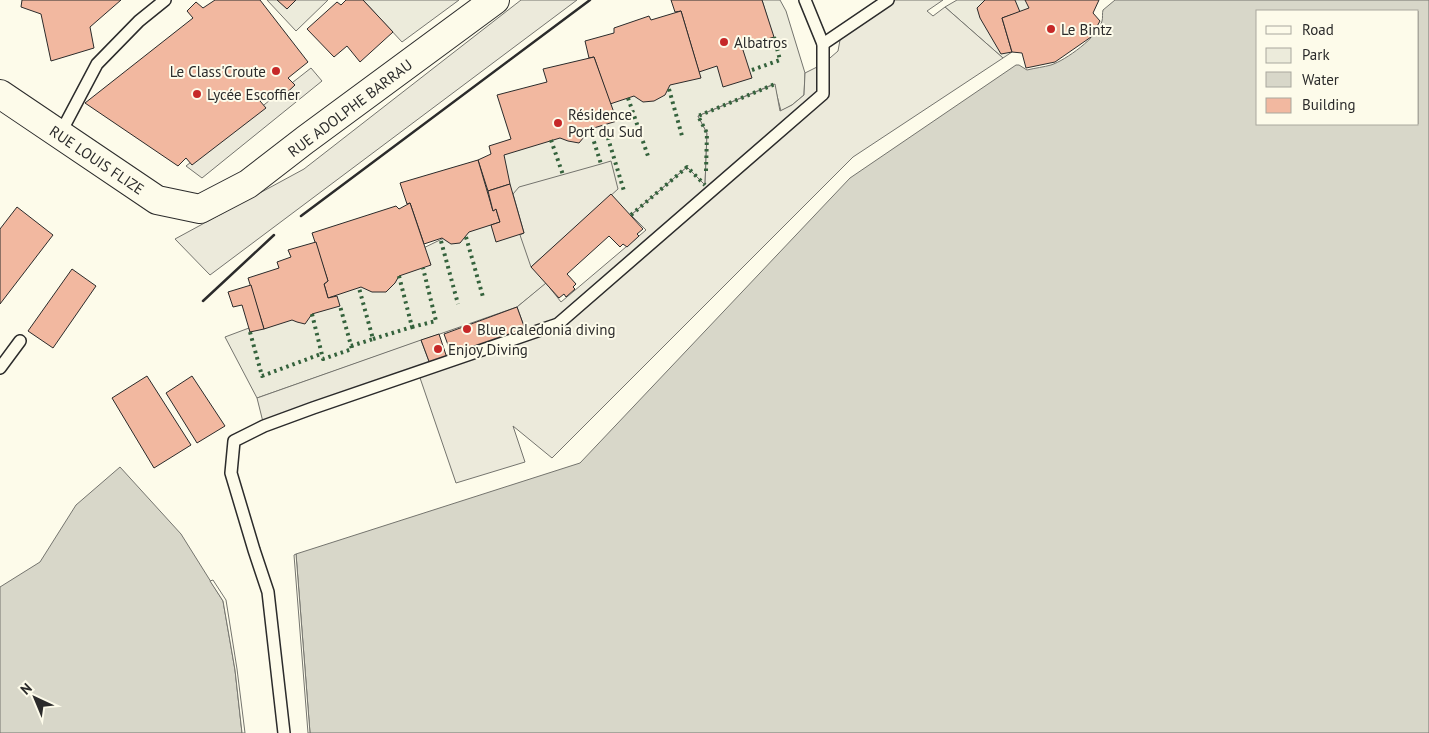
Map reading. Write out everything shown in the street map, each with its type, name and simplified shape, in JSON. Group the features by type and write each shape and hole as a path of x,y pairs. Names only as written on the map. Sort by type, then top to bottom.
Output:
{"street":[{"name":"RUE ADOLPHE BARRAU","path":"200,209 248,184 495,0"},
{"name":"RUE LOUIS FLIZE","path":"0,94 157,200 200,209"}],"lane":[{"path":"60,134 97,64 139,21 165,0"},
{"path":"284,733 268,592 231,473 234,441 264,426 558,324 823,94 823,44 805,0"},
{"path":"823,44 888,0"},
{"path":"0,368 20,341"}],"green space":[{"path":"267,0 328,0 296,31"},
{"path":"363,0 459,0 402,42"},
{"path":"762,0 780,0 786,11 805,73 804,95 781,111 774,84 698,116 707,133 705,185 687,167 517,307 257,398 225,337 249,328 250,332 506,208 500,158 539,124 768,20"},
{"path":"957,0 1041,0 1012,52 1003,58 945,7"}],"shaded area":[{"path":"521,0 577,0 210,275 175,239 304,169"},
{"path":"887,0 943,0 927,11 933,16 945,7 1003,58 853,157 552,458 513,426 525,462 456,483 418,372 264,426 257,398 421,340 430,364 525,329 517,307 546,283 561,302 646,230 631,215 687,167 705,185 707,133 698,116 775,84 780,111 792,105 804,95 805,73 823,64 838,51 840,40 837,34"},
{"path":"311,68 322,81 202,178 186,166"},
{"path":"611,161 618,189 531,267 520,235 524,233 513,194 519,187"}],"water":[{"path":"1115,0 1429,0 1429,733 310,733 296,554 580,463 850,178 1016,65 1027,70 1051,65 1073,53 1088,41 1102,20 1103,10"},
{"path":"120,467 181,534 223,601 235,670 242,733 0,733 0,587 40,562 76,505"}],"pier":[{"path":"296,554 310,733 308,733 294,555"},
{"path":"213,580 226,600 245,733 242,733 235,670 223,601 210,581"}],"building":[{"path":"22,0 121,0 90,27 94,48 51,61 41,14 21,7"},
{"path":"215,0 260,0 308,62 288,78 295,85 280,99 275,91 260,101 266,108 192,165 186,158 178,166 85,103 193,18 187,11 196,2 203,8"},
{"path":"277,0 296,0 287,9"},
{"path":"346,0 363,0 393,32 360,62 347,46 334,57 307,29 337,2 341,5"},
{"name":"Albatros","path":"671,0 762,0 774,37 742,47 752,78 723,87 717,66 699,72 681,11 675,12"},
{"path":"985,0 1015,0 1020,12 1002,18 1012,52 1001,54 980,18 977,8"},
{"name":"Le Bintz","path":"1025,0 1099,0 1093,13 1100,21 1091,37 1055,62 1026,68 1022,53 1012,52 1002,18 1029,8"},
{"name":"Résidence Port du Sud","path":"681,11 701,78 670,85 665,95 654,101 643,102 634,96 610,104 594,57 589,58 585,41 614,33 614,28 649,16 651,20"},
{"name":"Résidence Port du Sud","path":"594,57 617,121 587,130 579,143 560,138 504,155 510,184 488,191 478,160 491,154 489,146 511,139 497,95 547,82 543,69"},
{"path":"478,160 493,211 496,209 500,222 469,232 460,243 451,244 442,238 424,244 410,203 407,204 400,183"},
{"path":"510,184 524,233 496,242 491,225 500,222 496,209 493,211 488,191"},
{"path":"611,194 643,229 637,234 639,236 627,247 623,244 620,247 609,236 567,274 576,284 573,287 575,289 566,297 564,294 559,298 531,267"},
{"path":"410,203 431,265 399,276 386,292 372,292 361,287 328,298 324,284 328,281 312,233 396,206 399,209"},
{"path":"17,207 53,235 0,304 0,229"},
{"path":"316,242 328,281 324,284 328,298 337,296 340,306 312,314 305,324 292,320 264,329 248,278 279,268 277,262 291,257 288,250"},
{"path":"72,269 96,286 53,348 28,331"},
{"path":"251,285 264,329 250,332 242,305 233,307 228,292"},
{"path":"517,307 525,329 452,356 444,334"},
{"path":"439,334 447,358 430,364 421,340"},
{"path":"147,376 191,445 154,468 112,398"},
{"path":"192,376 225,426 197,443 166,393"}],"hedge":[{"path":"752,70 780,60 774,37"},
{"path":"706,171 707,133 698,116 775,84"},
{"path":"669,89 682,136"},
{"path":"628,98 649,159"},
{"path":"604,125 624,191"},
{"path":"590,129 601,164"},
{"path":"551,140 563,175"},
{"path":"631,215 687,167 705,185"},
{"path":"466,237 483,297"},
{"path":"441,241 458,304"},
{"path":"412,327 436,321 423,268"},
{"path":"373,339 412,327 399,276"},
{"path":"351,346 373,339 359,288"},
{"path":"312,314 323,359 352,349 340,306"},
{"path":"250,332 262,376 321,354"}],"wall":[{"path":"301,216 590,0"},
{"path":"203,301 274,235"}],"place":[{"name":"Le Bintz","path":"1051,29"},
{"name":"Albatros","path":"724,42"},
{"name":"Le Class'Croute","path":"276,71"},
{"name":"Lycée Escoffier","path":"197,94"},
{"name":"Résidence Port du Sud","path":"558,123"},
{"name":"Blue caledonia diving","path":"467,329"},
{"name":"Enjoy Diving","path":"438,349"}]}
